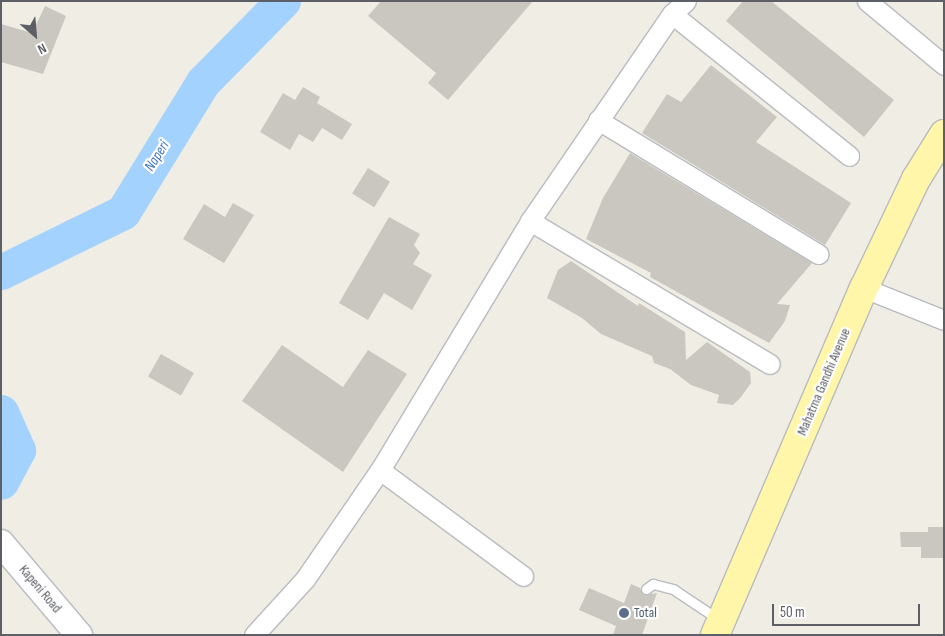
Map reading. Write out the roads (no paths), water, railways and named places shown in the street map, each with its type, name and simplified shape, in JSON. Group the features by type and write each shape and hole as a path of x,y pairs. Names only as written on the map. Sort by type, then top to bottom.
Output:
{"main road":[{"name":"Mahatma Gandhi Avenue","path":"718,628 864,288 916,179 944,134"},
{"name":"Kapeni Road","path":"1,543 79,635"}],"street":[{"path":"254,635 305,579 380,470 530,221 672,14 686,1"},
{"path":"867,1 944,65"},
{"path":"672,14 849,156"},
{"path":"598,120 818,254"},
{"path":"530,221 770,364"},
{"path":"864,288 944,320"},
{"path":"380,470 523,576"}],"lane":[{"path":"646,590 653,584 673,589 718,628"}],"waterway":[{"name":"Naperi","path":"1,272 123,212 203,82 283,1"},
{"name":"Naperi","path":"1,412 18,450 1,482"}],"place":[{"name":"Total","path":"624,613"}]}
